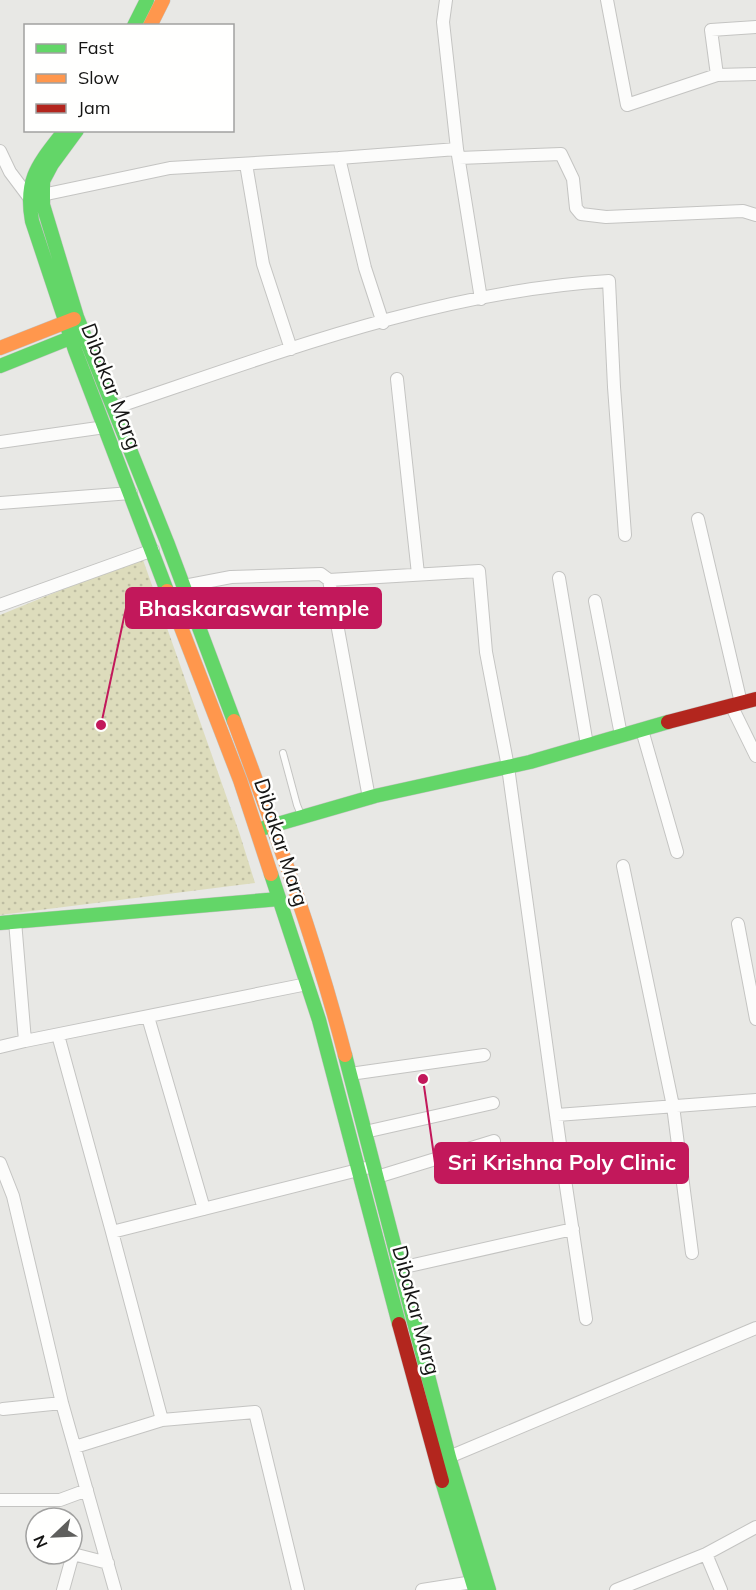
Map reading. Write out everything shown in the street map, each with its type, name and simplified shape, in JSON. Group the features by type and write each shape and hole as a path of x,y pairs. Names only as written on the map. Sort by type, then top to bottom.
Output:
{"main road":[{"path":"135,24 147,0"},
{"path":"151,24 163,0"},
{"path":"27,196 35,171 64,132"},
{"name":"Dibakar Marg","path":"71,320 42,195 43,181 52,164 76,132"},
{"name":"Dibakar Marg","path":"27,196 32,221 77,335 105,427 240,780 319,1020 421,1406 474,1586"},
{"path":"0,348 71,320"},
{"path":"0,366 77,335"},
{"name":"Dibakar Marg","path":"77,335 114,408 184,586 273,826 326,982 448,1457 489,1590"},
{"path":"256,830 369,798 587,746 756,699"},
{"path":"0,923 279,899"}],"street":[{"path":"446,0 443,22 458,154 481,299"},
{"path":"607,0 627,105 717,75 756,74"},
{"path":"717,75 711,30 756,27"},
{"path":"0,151 10,172 27,196"},
{"path":"42,195 170,168 339,158 458,154 561,154 573,179 576,208 581,214 606,217 743,212 756,215"},
{"path":"339,158 365,268 383,322"},
{"path":"246,164 263,264 291,349"},
{"path":"114,408 408,313 560,284 609,281 625,535"},
{"path":"397,380 418,574"},
{"path":"0,442 105,427"},
{"path":"0,503 131,493"},
{"path":"698,519 736,704 756,756"},
{"path":"0,605 153,550"},
{"path":"184,586 231,577 321,574 329,580 479,571 486,652 508,766 586,1319"},
{"path":"559,578 587,746"},
{"path":"329,580 369,798"},
{"path":"595,601 621,735"},
{"path":"642,730 677,852"},
{"path":"622,866 673,1106 692,1253"},
{"path":"15,921 25,1041"},
{"path":"738,924 756,1018"},
{"path":"0,1047 307,984"},
{"path":"148,1017 204,1209"},
{"path":"58,1035 162,1420"},
{"path":"350,1074 484,1054"},
{"path":"557,1115 756,1100"},
{"path":"365,1132 493,1102"},
{"path":"112,1232 359,1171 375,1171 494,1141"},
{"path":"0,1163 13,1196 62,1403 116,1590"},
{"path":"0,1198 13,1196"},
{"path":"400,1269 573,1229"},
{"path":"448,1457 756,1328"},
{"path":"3,1409 62,1403"},
{"path":"75,1447 162,1420 255,1412 298,1590"},
{"path":"0,1500 60,1500 87,1490"},
{"path":"616,1590 706,1554 756,1527"},
{"path":"63,1590 73,1554 108,1563"},
{"path":"706,1554 721,1590"},
{"path":"422,1590 474,1586"}],"lane":[{"path":"283,753 302,817"}],"green space":[{"path":"142,557 255,883 0,915 0,615"}],"traffic: fast":[{"path":"135,24 147,0"},
{"path":"64,132 41,162 32,182 30,193 32,221 75,350 167,591"},
{"path":"76,132 52,164 43,181 43,205 77,317 167,542 234,721"},
{"path":"0,366 80,334"},
{"path":"264,828 375,796 530,762 668,722"},
{"path":"271,874 319,1020 399,1324"},
{"path":"0,923 279,899"},
{"path":"345,1055 449,1457 489,1590"},
{"path":"442,1481 475,1590"}],"traffic: slow":[{"path":"151,24 163,0"},
{"path":"0,348 74,319"},
{"path":"167,591 240,780 271,874"},
{"path":"234,721 308,929 345,1055"}],"traffic: jam":[{"path":"668,722 756,699"},
{"path":"399,1324 442,1481"}],"place":[{"name":"Bhaskaraswar temple","path":"101,725"},
{"name":"Sri Krishna Poly Clinic","path":"423,1079"}]}
